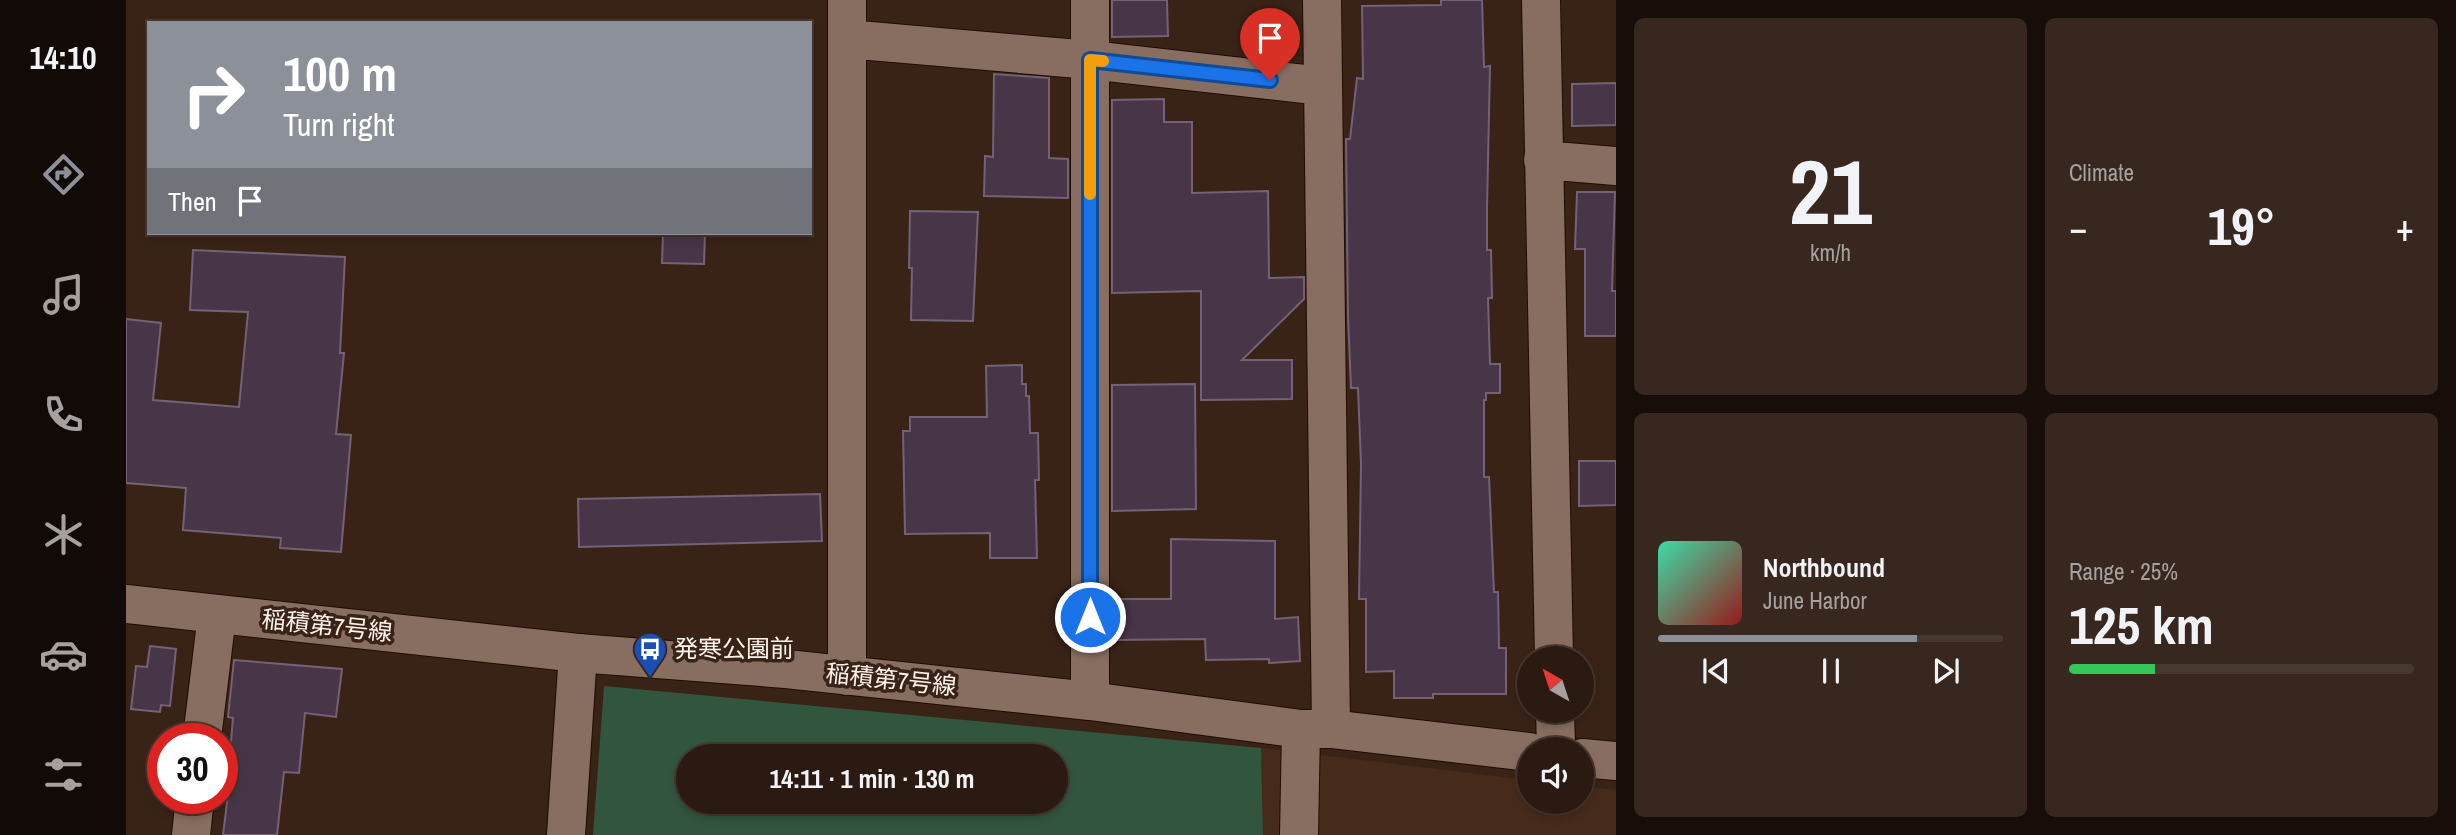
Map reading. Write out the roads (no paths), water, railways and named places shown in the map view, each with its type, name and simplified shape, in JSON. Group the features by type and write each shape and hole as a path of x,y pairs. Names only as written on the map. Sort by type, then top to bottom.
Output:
{"street":[{"path":"847,0 847,676"},
{"path":"1090,0 1090,701"},
{"path":"1299,835 1316,729 1322,0"},
{"path":"1541,0 1554,646"},
{"path":"847,39 1090,60 1322,86"},
{"path":"1543,160 1616,166"},
{"name":"稲積第7号線","path":"126,604 578,653 847,676 1090,701 1517,751"},
{"path":"204,723 217,615"},
{"path":"566,835 578,653"},
{"path":"1594,759 1616,761"},
{"path":"191,835 193,814"}],"place":[{"name":"発寒公園前","path":"650,679"}]}
